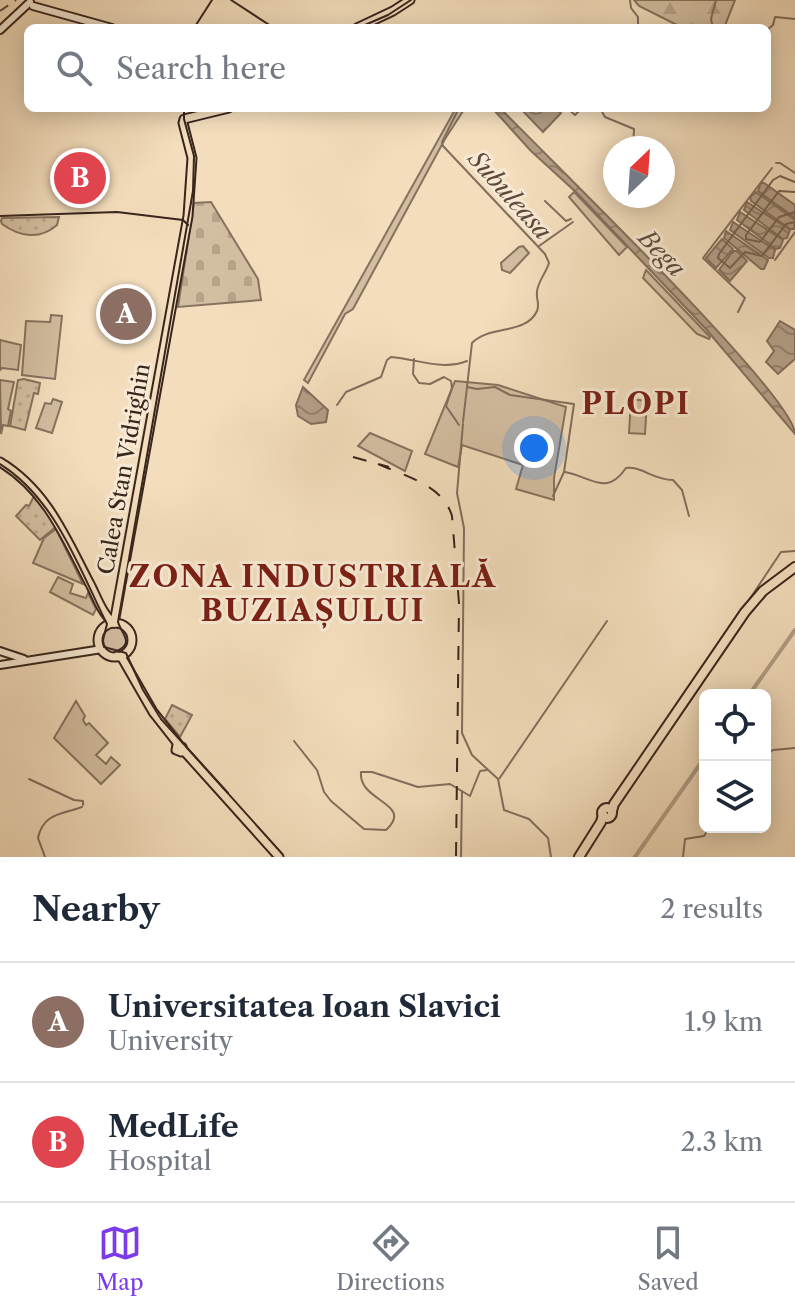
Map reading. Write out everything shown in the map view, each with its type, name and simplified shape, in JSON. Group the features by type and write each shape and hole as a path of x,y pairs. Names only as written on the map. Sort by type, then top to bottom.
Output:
{"highway":[{"path":"579,857 755,601 795,567"},
{"path":"700,682 714,658"},
{"path":"654,746 669,727"}],"main road":[{"path":"368,24 408,2"},
{"path":"0,30 32,5 98,24"},
{"path":"188,224 192,158 184,119 214,112"},
{"path":"188,224 196,162 189,124 196,117"},
{"name":"Calea Stan Vidrighin","path":"114,623 188,224"},
{"name":"Calea Stan Vidrighin","path":"123,625 121,614 188,224"},
{"path":"0,464 21,476 50,508 109,620 129,631 132,640 122,655"},
{"path":"0,464 31,491 50,515 105,627"},
{"path":"114,623 99,634 100,646 109,655 122,655"},
{"path":"3,658 19,662 36,660 83,653 100,646"},
{"path":"122,655 136,683 178,747 279,857"},
{"path":"3,658 36,660"}],"green space":[{"path":"634,0 735,0 726,24 675,24 639,6"},
{"path":"454,112 462,112 353,309 345,314 308,383 304,380"},
{"path":"574,192 627,247 619,255 569,197"},
{"path":"211,202 258,279 261,300 178,307 194,203"},
{"path":"59,217 57,225 37,235 16,232 1,221 2,218"},
{"path":"523,246 529,253 510,273 502,270 501,263"},
{"path":"646,270 709,339 697,334 643,278"},
{"path":"51,315 62,316 55,379 22,375 26,321 50,322"},
{"path":"0,340 21,345 18,370 0,370"},
{"path":"0,380 14,382 8,426 3,425 1,434"},
{"path":"18,380 40,383 38,394 34,393 25,430 10,426"},
{"path":"455,381 498,385 566,407 554,478 554,500 516,489 523,465 462,445 458,467 425,454"},
{"path":"53,399 62,402 52,433 36,428 45,403 51,404"},
{"path":"631,399 647,401 645,434 629,433"},
{"path":"370,433 412,451 405,471 358,446"},
{"path":"34,496 57,526 40,540 16,516 26,505 29,506"},
{"path":"56,529 83,584 33,563 44,538"},
{"path":"58,577 73,584 70,593 86,598 88,593 96,609 93,615 50,592"},
{"path":"115,624 121,625 129,633 129,645 121,653 115,654 109,653 101,645 100,639 101,633 109,625"},
{"path":"76,701 85,716 83,720 86,725 89,723 108,743 96,755 106,764 111,757 120,765 101,784 54,738"},
{"path":"172,705 192,715 180,737 165,719"}],"water":[{"path":"496,112 504,112 713,326 784,411 795,434 705,328 578,194 531,151"},
{"path":"524,112 561,113 543,132"},
{"path":"761,183 795,205 795,218 758,191"},
{"path":"756,192 795,220 794,229 751,201 750,197"},
{"path":"747,202 790,230 787,238 783,239 744,210"},
{"path":"740,212 783,240 780,248 776,249 737,220"},
{"path":"733,222 775,250 773,258 730,230"},
{"path":"726,231 768,260 764,269 724,238"},
{"path":"722,239 733,249 716,268 706,258"},
{"path":"733,251 747,261 730,281 719,270"},
{"path":"780,321 795,330 795,359 778,374 766,362 774,351 767,341"},
{"path":"303,387 328,410 326,422 311,424 298,416 296,405"}],"waterway":[{"path":"630,0 638,24"},
{"path":"712,24 716,0"},
{"path":"771,27 775,17 795,19"},
{"name":"Subuleasa","path":"457,112 442,142 443,146 545,254 549,263 538,285 538,308 532,319 525,324 479,337 472,343 463,422"},
{"path":"572,112 575,115 578,112"},
{"path":"602,112 605,117 634,129 634,136"},
{"path":"776,163 795,173"},
{"path":"738,312 745,298 703,258 772,168"},
{"path":"545,201 566,221 571,219"},
{"path":"539,246 573,222"},
{"path":"775,260 795,232"},
{"path":"337,405 346,392 381,377 391,357 439,365 467,361"},
{"path":"414,359 413,374 419,383 430,384 444,377 451,381 446,406 459,425"},
{"path":"467,387 495,387 510,395 574,404 564,472 553,496"},
{"path":"463,424 457,493 464,528 462,733 472,755 498,779 504,810 529,819 548,838 551,857"},
{"path":"565,472 605,483 612,482 626,468 632,468 673,480 682,490 689,516"},
{"path":"745,606 781,552 795,551"},
{"path":"499,779 607,621"},
{"path":"753,689 795,630"},
{"path":"604,808 653,740"},
{"path":"294,741 317,770 324,792 331,801 364,829 386,830 394,814 368,790 362,782 361,772 372,772 418,787 450,784 470,796 480,771 487,770"},
{"path":"771,751 795,748"},
{"path":"635,857 702,761"},
{"path":"29,779 74,800 83,801 83,805"},
{"path":"461,857 462,791"},
{"path":"45,857 38,838 44,824 55,816 82,807"},
{"path":"683,857 685,839 706,833"}],"ferry route":[{"path":"0,11 16,0"}],"tram line":[{"path":"197,24 212,0"},
{"path":"231,0 268,24"},
{"path":"367,24 411,0"},
{"path":"117,651 126,641 118,622 193,191 194,156 184,112"},
{"path":"0,216 117,212 183,220 188,225"},
{"path":"0,464 36,495 64,536 107,624 104,647 126,653 161,719 228,793"}],"railway":[{"path":"353,457 389,467"},
{"path":"378,464 432,489 447,505 452,516 459,603 456,857"}],"place":[{"name":"MedLife","path":"80,178"},
{"name":"Universitatea Ioan Slavici","path":"126,314"}],"district":[{"name":"PLOPI","path":"636,403"},
{"name":"ZONA INDUSTRIALĂ BUZIAȘULUI","path":"313,593"}],"water label":[{"name":"Bega","path":"662,253"}]}
